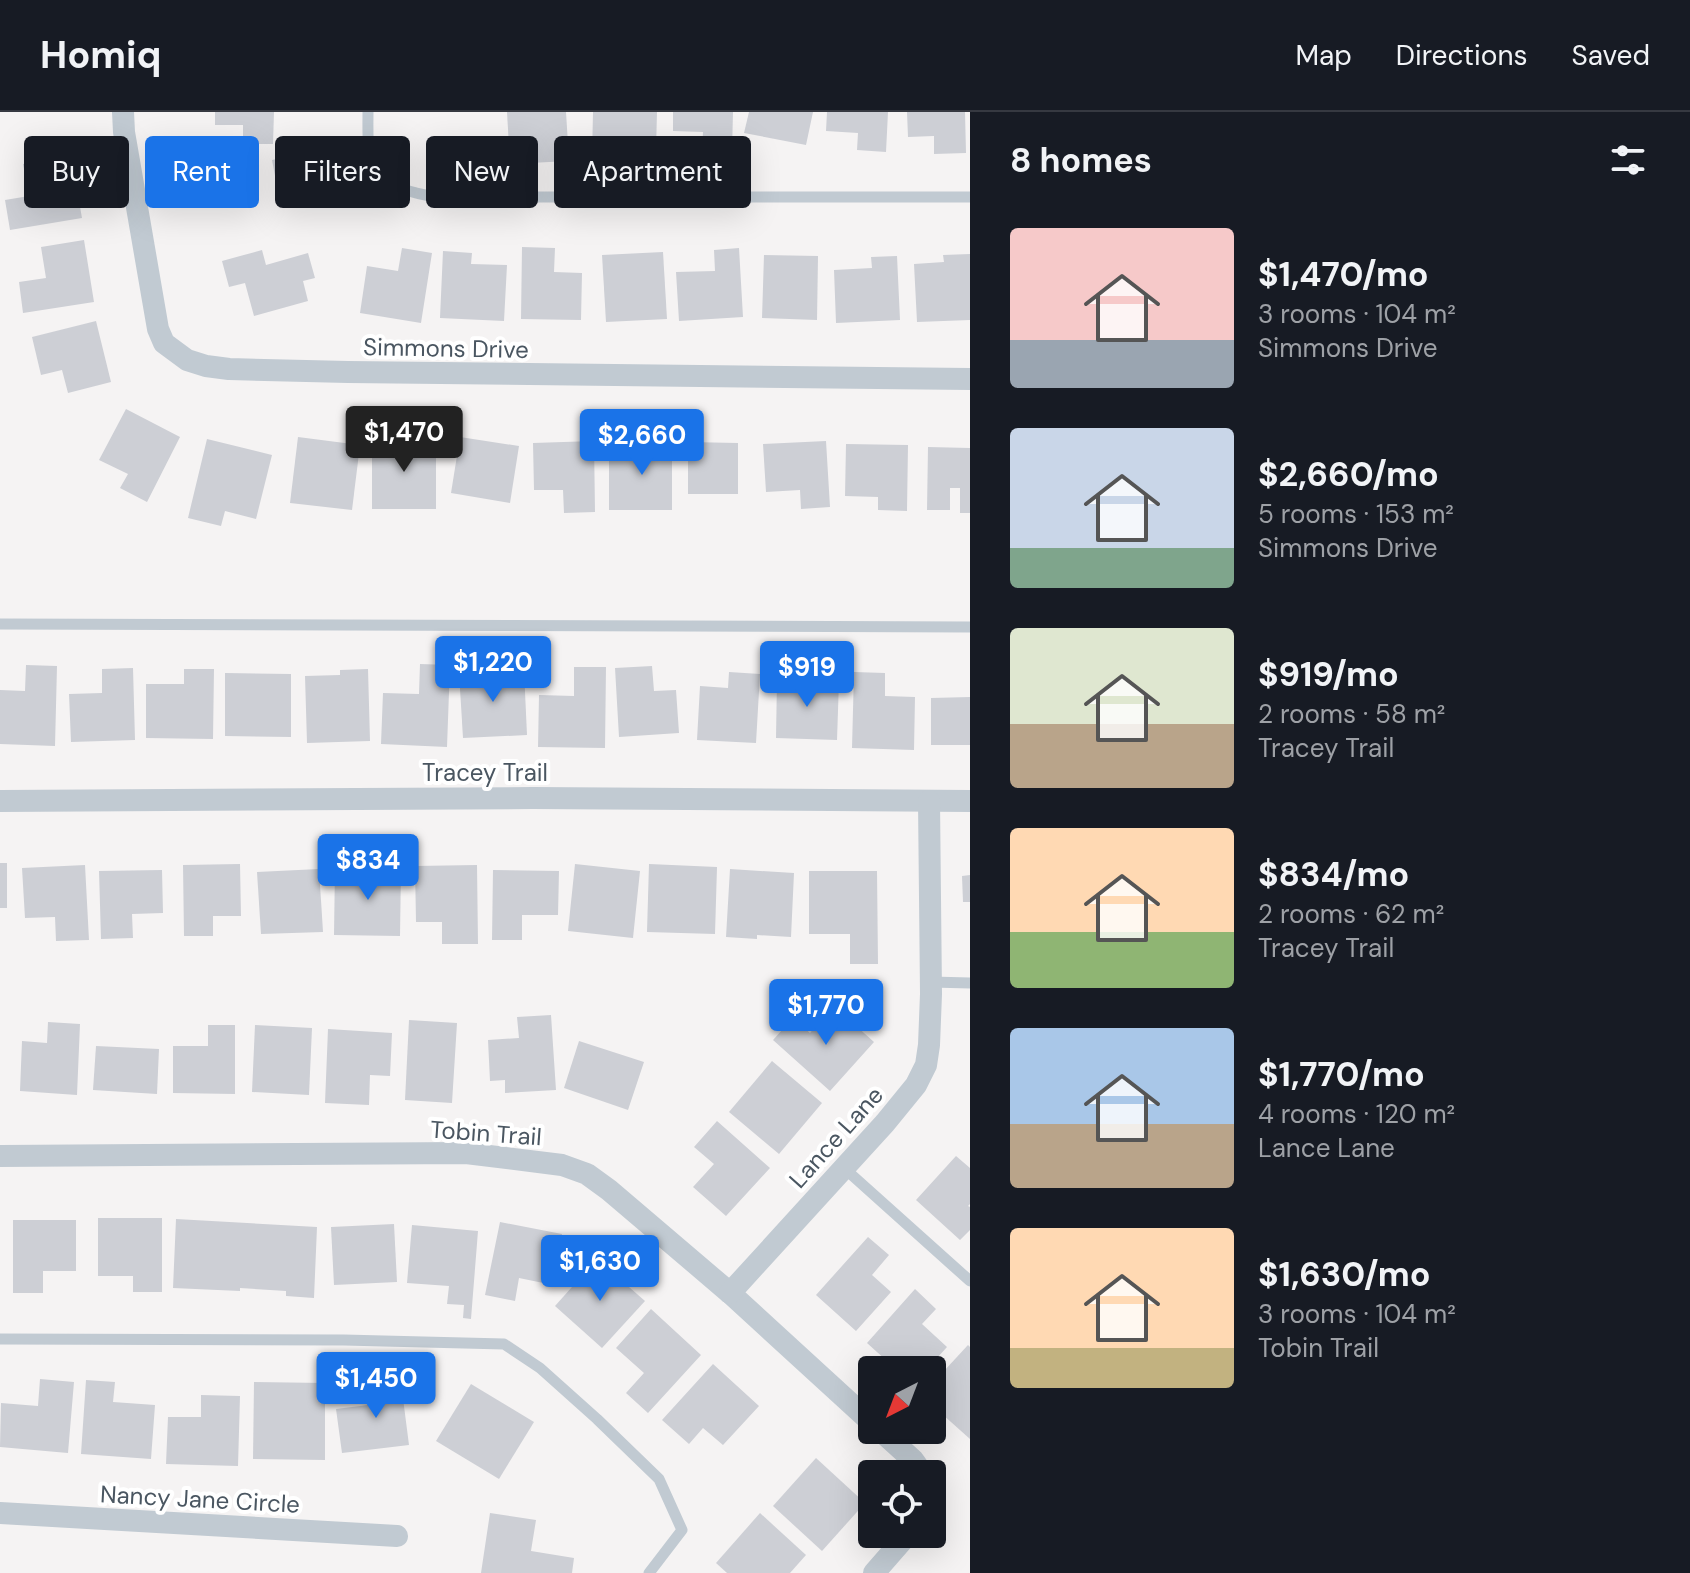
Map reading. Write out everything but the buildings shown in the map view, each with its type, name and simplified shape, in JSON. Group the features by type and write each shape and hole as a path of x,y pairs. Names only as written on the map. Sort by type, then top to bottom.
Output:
{"street":[{"name":"Simmons Drive","path":"123,112 158,329 164,343 196,363 229,369 348,372 970,379"},
{"name":"Tracey Trail","path":"0,801 517,798 970,801"},
{"name":"Lance Lane","path":"730,1293 916,1085 926,1065 931,982 929,801"},
{"name":"Tobin Trail","path":"0,1156 466,1153 562,1165 587,1174 609,1190 730,1293 858,1410"},
{"path":"895,1444 913,1460"},
{"name":"Nancy Jane Circle","path":"0,1513 397,1536"},
{"path":"874,1573 896,1548"}],"lane":[{"path":"368,112 370,162 381,179 407,191 434,197 970,197"},
{"path":"0,624 970,627"},
{"path":"931,982 970,983"},
{"path":"844,1168 970,1281"},
{"path":"0,1339 344,1340 504,1344 540,1368 586,1408 659,1479 682,1530 649,1573"}]}
